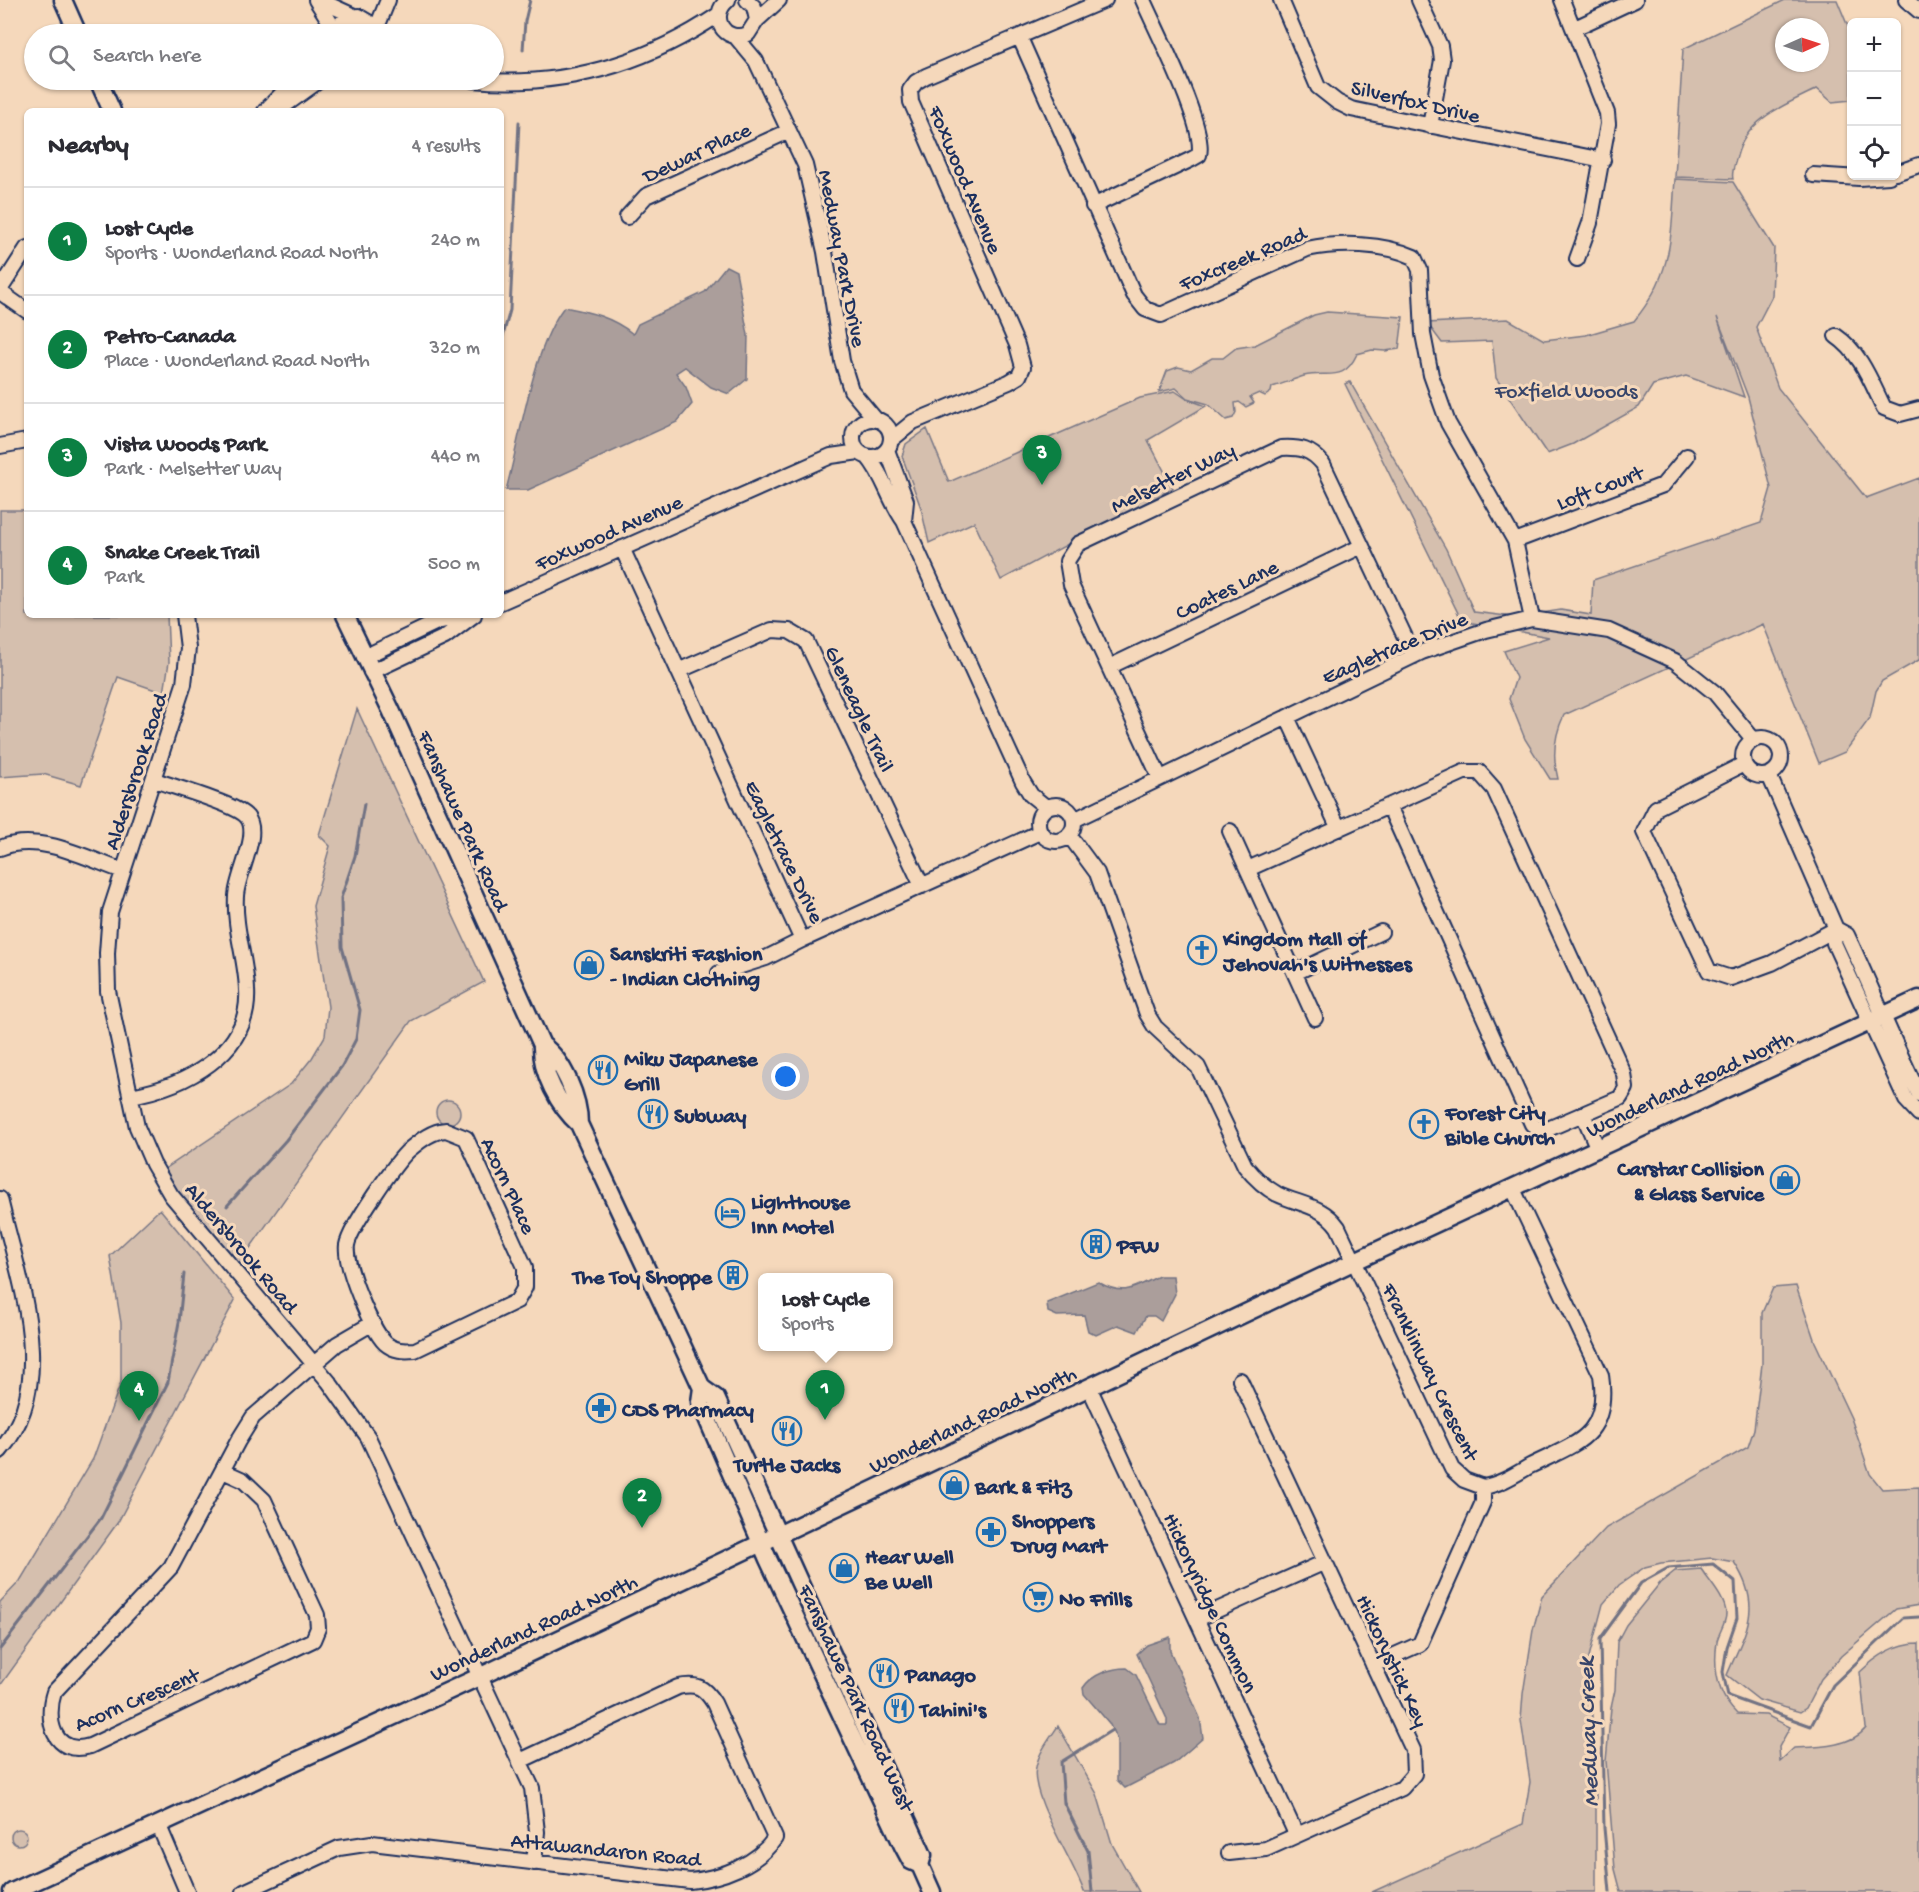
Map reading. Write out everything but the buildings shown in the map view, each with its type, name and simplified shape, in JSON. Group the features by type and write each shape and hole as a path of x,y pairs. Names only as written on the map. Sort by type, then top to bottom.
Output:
{"main road":[{"path":"63,0 74,24"},
{"path":"103,90 111,108"},
{"name":"Fanshawe Park Road","path":"346,618 391,710 542,1045 554,1053 579,1106 579,1124 702,1388 716,1398 779,1534"},
{"name":"Wonderland Road North","path":"12,1892 481,1676 1355,1261 1513,1190 1919,999"},
{"name":"Fanshawe Park Road","path":"702,1388 700,1402 761,1543"},
{"name":"Fanshawe Park Road West","path":"779,1534 923,1855 920,1865 932,1892"},
{"name":"Fanshawe Park Road West","path":"761,1543 903,1846 911,1861 920,1865"}],"street":[{"path":"317,0 370,24"},
{"path":"317,0 331,24"},
{"path":"341,24 387,0"},
{"path":"378,24 387,0"},
{"path":"748,1 765,0"},
{"path":"689,34 730,34 755,25 778,0"},
{"name":"Foxwood Avenue","path":"889,445 913,422 1009,382 1019,376 1023,367 1017,345 911,102 910,90 916,82 926,76 1105,0"},
{"path":"1093,206 1192,159 1199,155 1202,145 1189,106 1143,0"},
{"name":"Silverfox Drive","path":"1281,0 1318,87 1326,95 1351,109 1603,160"},
{"path":"1419,0 1440,46 1442,60 1430,126"},
{"path":"1562,0 1607,113 1608,124 1590,223 1577,259"},
{"path":"1575,28 1635,0"},
{"path":"1906,0 1919,11"},
{"name":"Medway Park Drive","path":"748,1 754,7 756,61"},
{"path":"504,81 532,82 613,67 689,34 721,6"},
{"name":"Medway Park Drive","path":"721,6 730,34 756,61 811,185 825,252 842,361 856,399 855,432"},
{"name":"Foxcreek Road","path":"1020,38 1134,295 1145,309 1161,315 1306,249 1341,245 1399,251 1414,256 1420,270 1423,334 1431,375 1442,407 1473,471 1515,541 1532,619"},
{"path":"268,108 285,90"},
{"path":"281,108 306,90"},
{"name":"Dewar Place","path":"627,217 646,196 789,131"},
{"path":"1901,172 1918,169"},
{"path":"1814,175 1847,177"},
{"path":"24,253 0,291 24,309"},
{"path":"1836,336 1851,346 1857,355 1884,408 1900,414 1919,409"},
{"name":"Medway Park Drive","path":"856,399 880,422"},
{"path":"904,521 906,501 889,445 880,422 865,421 855,432 863,454 876,466 893,507 904,521 1023,782 1031,795 1046,807 1060,805 1067,808 1074,820 1069,835 1059,841 1052,840 1040,832 1038,819 1046,807"},
{"name":"Foxwood Avenue","path":"880,422 913,422"},
{"name":"Foxwood Avenue","path":"831,456 855,432"},
{"path":"0,446 24,442"},
{"path":"863,454 878,456 889,445"},
{"name":"Melsetter Way","path":"1161,778 1071,585 1067,561 1078,544 1109,529 1281,448 1294,447 1313,452 1323,464 1414,656"},
{"name":"Foxwood Avenue","path":"504,601 831,456 863,454"},
{"name":"Loft Court","path":"1515,541 1663,484 1687,456"},
{"name":"Coates Lane","path":"1109,667 1362,546"},
{"name":"Eagletrace Drive","path":"622,548 802,940 1040,832"},
{"name":"Aldersbrook Road","path":"184,618 188,648 184,684 155,780 110,912 108,991 130,1096 144,1146 171,1195 354,1414 368,1437 532,1788 536,1806 534,1863"},
{"path":"368,664 437,622 455,618"},
{"path":"368,664 445,637 470,618"},
{"name":"Eagletrace Drive","path":"1074,820 1414,656 1486,630 1532,619 1609,631 1675,661 1715,693 1753,739"},
{"name":"Gleneagle Trail","path":"678,671 772,630 789,631 806,641 922,886"},
{"path":"1287,717 1339,829"},
{"path":"1765,738 1779,749 1778,767 1769,775 1756,776 1750,773 1744,764 1744,749 1753,739 1765,738"},
{"path":"1744,764 1656,808 1644,832 1708,971 1731,978 1772,963 1836,929"},
{"path":"1248,869 1464,772 1479,772 1489,782 1623,1074 1626,1088 1620,1098 1548,1128 1537,1128 1533,1124 1389,806"},
{"path":"1769,775 1836,929 1834,943 1919,1094"},
{"path":"130,1096 171,1087 210,1064 227,1049 236,1036 247,1002 236,896 252,838 250,822 247,816 234,808 155,780"},
{"path":"1230,831 1315,1018"},
{"name":"Franklinway Crescent","path":"1069,835 1097,873 1147,1014 1155,1027 1198,1066 1245,1166 1275,1193 1314,1206 1332,1218 1355,1261 1452,1469 1464,1480 1483,1487 1586,1438 1599,1418 1604,1394 1601,1375 1513,1190"},
{"path":"0,849 33,843 63,849 123,871"},
{"path":"1295,974 1381,932"},
{"path":"719,973 766,958 802,940"},
{"path":"1876,1020 1906,1100 1919,1113"},
{"path":"1582,1114 1598,1149"},
{"name":"Acorn Place","path":"439,1131 460,1134 466,1138 525,1267 525,1287 517,1301 415,1350 404,1351 390,1347 378,1335 373,1323 349,1267 347,1254 349,1239 373,1199 409,1150 439,1131"},
{"path":"0,1199 30,1334 31,1363 31,1381 25,1411 13,1436 0,1451"},
{"path":"313,1364 337,1344 373,1323"},
{"name":"Acorn Crescent","path":"223,1471 243,1480 270,1511 317,1615 318,1628 313,1640 90,1746 74,1748 62,1742 52,1731 49,1720 48,1708 54,1692 167,1573 223,1471 253,1417 313,1364"},
{"name":"Hickorystick Key","path":"1228,1853 1260,1851 1401,1788 1414,1774 1413,1750 1240,1380"},
{"name":"Hickoryridge Common","path":"1089,1387 1296,1834"},
{"name":"Franklinway Crescent","path":"1373,1665 1420,1644 1483,1502 1483,1487"},
{"path":"1197,1619 1325,1562"},
{"name":"Attawandaron Road","path":"244,1892 339,1848 372,1843 690,1881 709,1880 759,1856 775,1838 714,1703 706,1690 699,1686 690,1684 678,1687 520,1761"},
{"path":"159,1826 187,1892"}],"green space":[{"path":"1785,0 1837,0 1847,24 1847,100 1832,102 1817,89 1769,114 1758,122 1742,143 1732,174 1733,179 1675,177 1683,49"},
{"name":"Foxfield Woods","path":"1675,179 1733,182 1774,248 1772,296 1756,327 1778,388 1866,498 1919,478 1919,660 1882,681 1876,691 1870,718 1845,752 1819,763 1763,624 1564,715 1555,747 1558,779 1550,779 1525,739 1509,699 1516,678 1504,651 1549,637 1462,621 1345,384 1350,382 1446,549 1474,612 1515,617 1561,610 1591,615 1593,580 1761,523 1771,488 1748,397 1717,317 1744,397 1686,376 1653,385 1639,407 1573,444 1547,454 1496,378 1492,341 1442,343 1427,323 1508,319 1544,340 1586,335 1634,321 1656,287 1668,254"},
{"path":"1327,312 1403,317 1399,349 1372,350 1357,354 1352,363 1340,373 1304,376 1272,387 1271,392 1265,396 1259,393 1250,397 1254,403 1246,407 1239,402 1235,403 1236,412 1233,418 1226,420 1208,404 1187,398 1176,388 1159,392 1167,371 1178,367 1191,370 1212,358 1223,358 1236,348 1255,345 1314,315"},
{"path":"1175,391 1187,399 1206,406 1148,440 1173,488 1001,580 974,522 929,543 921,508 902,456 906,444 927,429 949,482 1140,398"},
{"path":"0,510 24,510 24,618 167,618 169,662 164,693 118,677 81,785 43,774 0,777"},
{"path":"357,709 484,982 411,1021 238,1265 162,1171 291,1084 312,1058 325,1036 328,1007 313,906 330,846 319,835"},
{"path":"448,1100 457,1103 460,1112 457,1121 448,1124 439,1121 436,1112 439,1103"},
{"path":"160,1209 235,1300 118,1522 0,1686 0,1602 20,1581 93,1459 121,1382 121,1323 110,1256"},
{"path":"1796,1286 1815,1342 1851,1418 1870,1474 1882,1489 1919,1487 1919,1605 1896,1609 1841,1656 1821,1679 1806,1708 1800,1712 1759,1700 1727,1675 1745,1632 1750,1606 1743,1578 1734,1562 1712,1558 1661,1563 1645,1567 1619,1585 1603,1604 1589,1657 1596,1797 1596,1892 1372,1892 1523,1824 1530,1782 1521,1720 1523,1694 1533,1630 1542,1596 1606,1528 1748,1447 1754,1429 1762,1364 1762,1313 1773,1288"},
{"path":"1701,1569 1720,1596 1726,1614 1716,1651 1716,1671 1721,1690 1730,1707 1737,1714 1766,1715 1790,1727 1779,1747 1780,1761 1794,1748 1833,1745 1860,1734 1866,1728 1860,1672 1894,1648 1919,1643 1919,1892 1621,1892 1615,1869 1606,1761 1615,1690 1617,1642 1626,1625 1660,1583 1675,1571"},
{"path":"1058,1726 1097,1794 1112,1844 1139,1892 1084,1892 1045,1811 1036,1779 1036,1767 1040,1756"},
{"path":"19,1829 25,1831 27,1837 25,1843 19,1845 13,1843 11,1837 13,1831"}],"shaded area":[{"path":"726,266 736,271 748,335 747,379 729,394 711,387 685,367 676,373 686,387 692,404 677,422 528,490 506,490 536,369 553,324 564,307 600,316 617,323 633,334 638,324 705,292"},
{"path":"1159,1276 1173,1276 1175,1294 1161,1321 1154,1316 1146,1316 1137,1332 1118,1325 1096,1335 1088,1331 1084,1315 1057,1316 1048,1312 1047,1303 1098,1282 1107,1287 1122,1290 1136,1287"},
{"path":"1170,1637 1170,1651 1200,1718 1203,1738 1174,1763 1125,1788 1117,1780 1117,1740 1109,1723 1084,1694 1083,1688 1091,1679 1102,1673 1127,1668 1136,1675 1160,1725 1167,1725 1167,1719 1137,1654 1147,1645"}],"waterway":[{"path":"523,50 525,21 530,0"},
{"path":"504,332 510,310 519,122"},
{"path":"227,1206 286,1140 342,1066 356,1039 360,1010 342,947 341,898 355,856 364,804"},
{"path":"0,1649 101,1518 125,1470 168,1382 179,1322 184,1274"},
{"name":"Medway Creek","path":"1610,1892 1604,1828 1600,1639 1641,1583 1668,1568 1713,1564 1735,1582 1737,1618 1727,1647 1723,1672 1728,1696 1811,1726 1833,1685 1903,1618 1919,1617"},
{"path":"1092,1892 1088,1851 1064,1803 1061,1762 1112,1730"}],"place":[{"name":"Vista Woods Park","path":"1042,485"},
{"name":"Kingdom Hall of Jehovah's Witnesses","path":"1202,950"},
{"name":"Sanskriti Fashion - Indian Clothing","path":"589,965"},
{"name":"Miku Japanese Grill","path":"603,1070"},
{"name":"Subway","path":"653,1114"},
{"name":"Forest City Bible Church","path":"1424,1124"},
{"name":"Carstar Collision & Glass Service","path":"1785,1180"},
{"name":"Lighthouse Inn Motel","path":"730,1213"},
{"name":"PFW","path":"1096,1244"},
{"name":"The Toy Shoppe","path":"733,1275"},
{"name":"CDS Pharmacy","path":"601,1408"},
{"name":"Lost Cycle","path":"825,1420"},
{"name":"Snake Creek Trail","path":"139,1421"},
{"name":"Turtle Jacks","path":"787,1431"},
{"name":"Bark & Fitz","path":"954,1485"},
{"name":"Petro-Canada","path":"642,1528"},
{"name":"Shoppers Drug Mart","path":"991,1532"},
{"name":"Hear Well Be Well","path":"844,1568"},
{"name":"No Frills","path":"1038,1597"},
{"name":"Panago","path":"884,1673"},
{"name":"Tahini's","path":"899,1708"}]}
